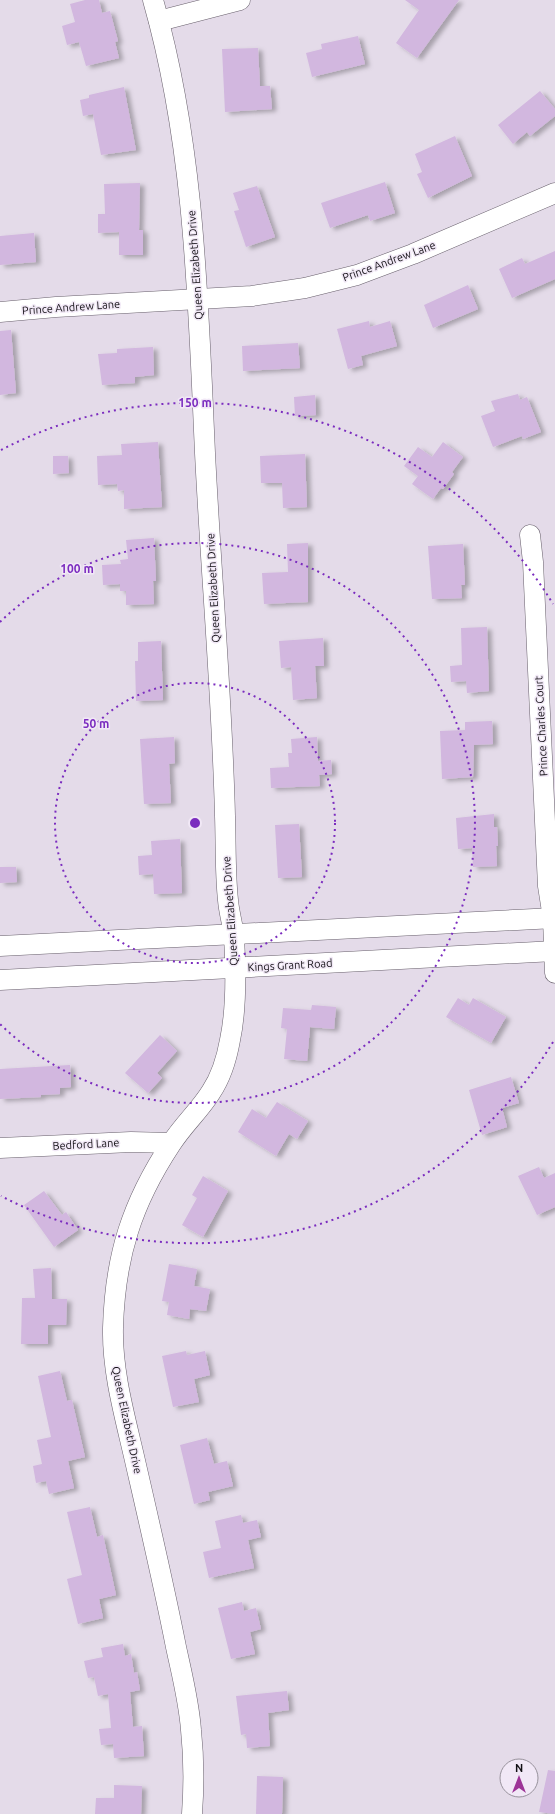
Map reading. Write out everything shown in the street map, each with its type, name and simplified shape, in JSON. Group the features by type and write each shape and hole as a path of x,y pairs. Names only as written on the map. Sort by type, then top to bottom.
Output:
{"street":[{"name":"Queen Elizabeth Drive","path":"153,0 159,21 182,135 192,217 198,300 223,760 228,904 234,934 235,968 231,1038 223,1066 211,1092 171,1143 150,1178 136,1209 122,1248 115,1287 113,1334 116,1373 187,1699 193,1761 192,1814"},
{"path":"159,21 240,0"},
{"name":"Prince Andrew Lane","path":"0,312 56,307 252,296 305,288 357,275 413,254 555,193"},
{"name":"Prince Charles Court","path":"530,535 533,562 548,886 554,918 555,973"},
{"path":"0,946 554,918"},
{"name":"Kings Grant Road","path":"0,980 555,951"},
{"name":"Bedford Lane","path":"0,1148 131,1142 171,1143"}],"building":[{"path":"85,0 99,0 102,13 110,11 118,41 115,42 119,58 86,66 79,42 67,45 62,26 75,22 70,4"},
{"path":"405,0 459,0 417,58 396,43 419,10"},
{"path":"358,36 365,64 312,77 306,53 322,49 321,44"},
{"path":"258,48 260,86 270,86 272,109 225,112 222,49"},
{"path":"124,87 136,150 101,155 93,114 83,116 80,100 89,98 89,95"},
{"path":"540,91 555,109 555,116 530,136 527,132 513,144 498,125"},
{"path":"455,136 472,176 428,198 417,174 422,172 415,154"},
{"path":"385,182 395,213 370,221 368,215 330,228 321,203"},
{"path":"140,183 139,230 143,230 143,255 119,255 119,232 98,233 98,214 105,214 104,184"},
{"path":"257,186 275,237 246,247 234,211 239,210 233,193"},
{"path":"34,233 36,262 0,265 0,236"},
{"path":"555,251 555,279 512,298 499,269 522,258 525,264"},
{"path":"468,285 478,309 433,328 424,305"},
{"path":"369,321 370,327 390,321 397,346 361,356 363,365 348,369 337,329"},
{"path":"11,330 16,393 0,395 0,331"},
{"path":"298,343 300,368 243,371 242,346"},
{"path":"153,347 154,375 135,377 135,383 102,385 98,354 117,353 117,349"},
{"path":"518,394 520,400 527,397 541,432 523,439 522,436 493,447 481,416 495,411 491,401"},
{"path":"315,395 316,415 295,416 294,397"},
{"path":"158,442 162,507 124,509 124,490 118,491 117,484 98,485 97,456 122,455 121,444"},
{"path":"443,442 463,457 452,472 454,474 443,489 441,488 433,499 412,484 418,476 404,466 418,447 432,457"},
{"path":"305,454 307,507 283,508 282,483 261,483 260,456"},
{"path":"53,456 68,456 69,473 53,474"},
{"path":"154,538 156,581 153,581 154,604 126,605 126,591 120,591 120,584 103,585 102,565 121,564 120,560 128,559 126,540"},
{"path":"308,543 308,602 264,604 262,573 288,572 287,544"},
{"path":"463,544 465,585 461,585 462,598 432,599 428,546"},
{"path":"487,627 489,691 467,693 466,681 451,682 450,666 462,665 461,628"},
{"path":"323,638 324,666 315,666 317,698 293,700 291,667 281,668 279,641"},
{"path":"161,641 163,700 136,701 135,661 138,661 138,642"},
{"path":"492,721 493,744 474,745 473,777 442,779 440,731 465,730 465,722"},
{"path":"174,737 175,763 169,764 171,803 144,804 140,739"},
{"path":"317,737 318,761 331,760 332,774 319,775 320,786 271,788 270,768 289,767 288,753 292,753 291,739"},
{"path":"494,814 494,827 497,827 497,866 473,867 472,848 458,849 456,818"},
{"path":"299,824 302,877 278,878 275,825"},
{"path":"180,839 182,893 154,894 153,874 139,875 138,856 152,855 151,841"},
{"path":"0,867 16,867 17,882 0,883"},
{"path":"458,998 469,1005 473,998 506,1017 491,1043 446,1017"},
{"path":"312,1005 336,1007 334,1029 310,1027 307,1061 284,1059 287,1029 281,1028 283,1008 311,1010"},
{"path":"160,1035 177,1051 157,1073 162,1078 148,1093 125,1073"},
{"path":"70,1065 71,1087 60,1088 60,1094 41,1095 41,1097 0,1099 0,1069"},
{"path":"511,1077 519,1103 502,1108 507,1127 482,1135 469,1090"},
{"path":"277,1102 308,1121 297,1139 289,1134 276,1156 238,1132 252,1109 266,1118"},
{"path":"539,1167 544,1178 555,1173 555,1207 537,1215 518,1176"},
{"path":"203,1176 228,1191 203,1237 182,1225 197,1198 192,1195"},
{"path":"44,1191 62,1215 66,1212 78,1230 54,1247 24,1205"},
{"path":"169,1264 197,1269 194,1286 210,1289 206,1311 190,1309 189,1319 167,1315 169,1302 162,1301"},
{"path":"51,1268 52,1299 67,1299 66,1325 48,1325 48,1344 21,1344 22,1298 35,1298 33,1269"},
{"path":"186,1351 187,1355 205,1351 210,1375 194,1379 199,1402 173,1407 162,1356"},
{"path":"60,1371 67,1401 72,1400 85,1457 68,1461 74,1488 49,1494 46,1481 36,1483 33,1466 42,1464 37,1440 51,1437 38,1376"},
{"path":"207,1438 214,1464 227,1461 233,1486 208,1492 210,1500 194,1504 180,1445"},
{"path":"90,1507 97,1537 103,1535 116,1595 99,1599 103,1618 78,1624 67,1579 82,1575 67,1512"},
{"path":"241,1515 243,1523 257,1520 261,1537 248,1540 254,1568 209,1578 203,1552 221,1548 215,1521"},
{"path":"242,1602 244,1611 256,1608 261,1629 250,1632 255,1654 231,1659 218,1608"},
{"path":"123,1644 125,1656 131,1654 134,1673 137,1672 140,1690 130,1692 133,1727 142,1726 144,1756 114,1758 113,1744 101,1745 99,1729 111,1728 108,1694 98,1696 94,1677 88,1678 84,1661 103,1657 101,1648"},
{"path":"287,1691 289,1710 268,1713 270,1746 247,1748 246,1734 241,1735 236,1696"},
{"path":"548,1770 555,1771 555,1814 539,1812"},
{"path":"257,1776 283,1777 282,1814 256,1814"},
{"path":"114,1785 142,1786 141,1814 95,1814 96,1798 114,1798"}]}
